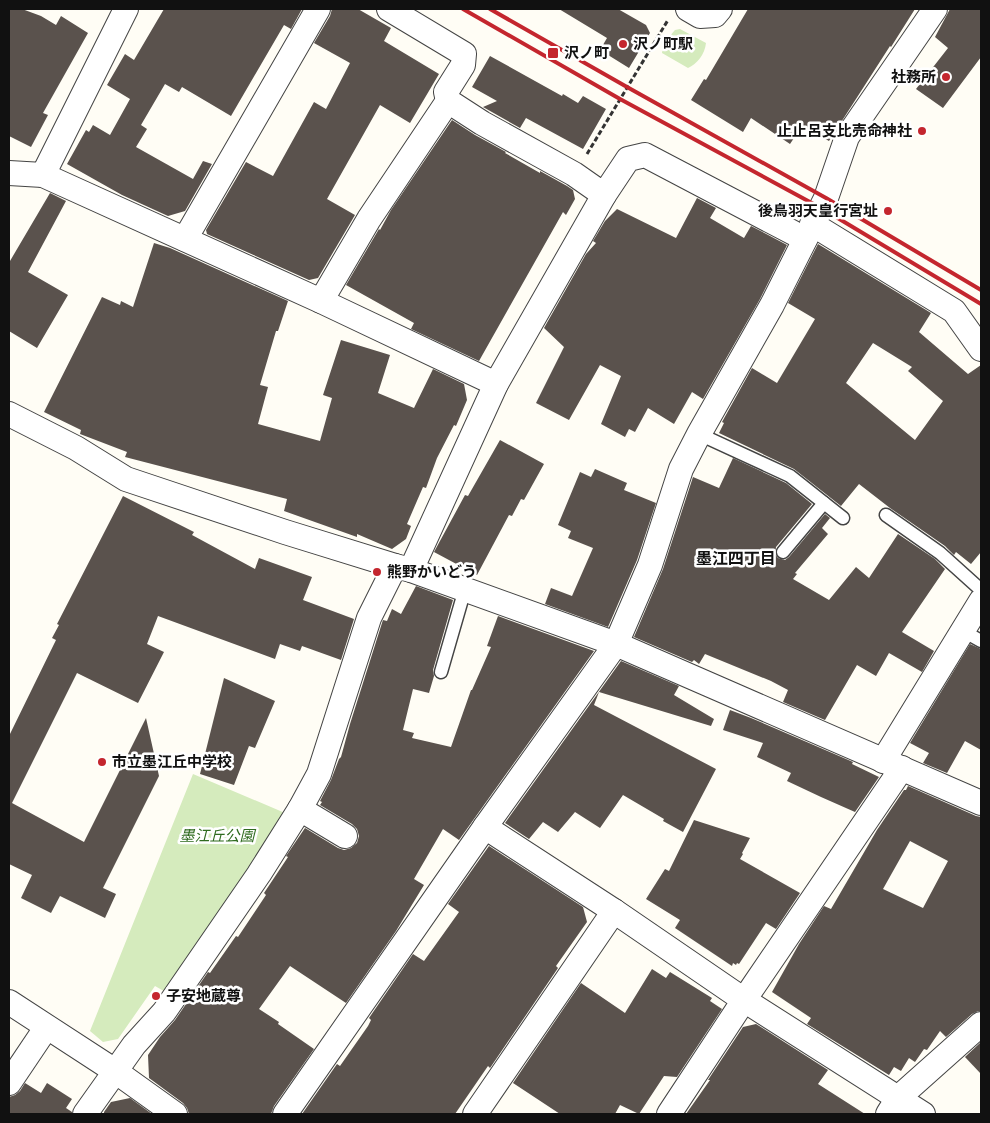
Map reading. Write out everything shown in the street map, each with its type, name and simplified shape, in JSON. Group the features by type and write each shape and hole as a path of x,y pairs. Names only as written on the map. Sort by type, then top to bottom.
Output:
{"street":[{"path":"43,175 126,9"},
{"path":"185,239 318,9"},
{"path":"390,9 464,54 463,65 446,92 448,101 482,123 574,174 604,194"},
{"path":"678,13 700,16 714,15 720,9"},
{"path":"285,1114 485,827 616,644 650,565 681,469 772,305 826,198 847,137 935,9"},
{"path":"321,302 369,219 448,101"},
{"path":"85,1114 134,1045 164,1012 260,874 300,809 319,774 369,618 403,568 496,384 604,194 628,159 645,156 809,232 954,311 981,349"},
{"path":"9,172 43,175 496,384"},
{"path":"9,414 76,448 126,479 285,532 403,568 616,644 981,803"},
{"path":"669,1114 744,1000 972,636 981,601"},
{"path":"300,809 345,836"},
{"path":"485,827 614,911 744,1000 893,1106 923,1114"},
{"path":"475,1114 614,911"},
{"path":"9,1002 114,1071 175,1114"},
{"path":"893,1106 981,1024"},
{"path":"9,1083 46,1028"}],"lane":[{"path":"699,434 790,476 843,518"},
{"path":"783,552 824,503"},
{"path":"886,515 940,553 981,590"},
{"path":"441,672 465,589"}],"path":[{"path":"574,174 678,13"}],"green space":[{"path":"680,29 706,43 700,58 688,68 662,53 664,46 675,30"},
{"name":"墨江丘公園","path":"193,774 285,813 169,994 155,986 118,1039 103,1042 90,1031"}],"building":[{"path":"9,9 22,9 41,16 56,25 61,16 88,33 43,113 48,115 31,147 9,136"},
{"path":"164,9 302,9 291,29 284,25 231,116 182,87 179,92 165,84 141,125 147,129 136,147 193,179 203,161 212,164 185,211 168,216 122,195 67,164 86,130 89,132 93,125 110,135 130,99 107,85 125,54 134,60"},
{"path":"332,9 358,9 391,28 384,41 439,74 410,123 380,105 327,199 355,215 318,278 309,280 207,234 206,230 246,162 273,176 314,102 326,109 350,63 314,43 330,16"},
{"name":"沢ノ町駅","path":"559,9 618,9 646,25 650,33 629,68 600,50 607,38"},
{"path":"748,9 915,9 829,141 802,126 790,144 751,118 743,132 691,100 704,79 706,80"},
{"path":"950,9 981,9 981,57 943,108 916,89 948,48 935,37"},
{"path":"490,56 562,96 563,94 578,103 583,96 606,109 583,149 526,118 520,128 483,107 497,101 472,87"},
{"path":"452,120 505,153 567,186 573,190 575,199 566,215 563,212 479,361 411,329 414,323 346,285 391,210"},
{"path":"50,193 66,201 28,272 68,295 37,348 9,331 9,260"},
{"path":"697,198 716,208 710,218 744,238 751,226 787,245 760,299 703,399 692,392 674,424 648,408 635,432 629,429 625,437 601,424 621,376 600,365 569,420 536,403 564,347 544,328 586,254 596,243 593,241 605,221 617,209 676,238"},
{"path":"154,243 170,248 288,301 278,331 276,331 260,385 268,387 258,424 320,441 332,398 323,395 341,340 390,355 378,393 414,408 433,369 464,384 467,400 456,426 454,425 437,458 426,488 423,487 407,524 411,526 406,539 392,549 357,534 357,537 284,511 287,499 125,457 127,452 80,434 81,430 44,412 102,297 120,305 121,301 133,307"},
{"path":"818,244 931,313 919,332 968,374 981,365 981,552 971,564 956,552 954,555 945,546 859,484 841,506 794,469 719,433 724,423 722,422 752,368 777,383 815,319 788,303","holes":["873,343 912,367 908,371 943,401 915,440 846,383"]},
{"path":"500,440 544,464 524,500 521,499 512,516 509,515 477,575 434,552 465,495 468,496"},
{"path":"733,458 786,483 812,504 776,547 775,554 778,558 785,560 789,557 825,514 830,518 822,528 828,534 795,573 797,574 793,579 829,600 856,567 869,578 898,534 935,559 945,569 902,632 934,651 922,672 889,653 876,676 857,665 825,720 783,702 788,690 771,681 705,654 699,664 694,660 692,662 634,637 663,569 693,477 719,488"},
{"path":"595,469 627,483 624,490 656,503 637,560 608,627 545,604 551,588 572,596 593,548 568,538 571,531 558,525 580,472 591,477"},
{"path":"123,496 194,532 192,535 255,569 259,558 312,577 303,600 354,619 341,660 302,646 300,651 280,644 275,659 158,616 147,644 164,652 138,703 77,673 12,803 84,842 146,718 159,776 103,888 116,894 105,918 60,896 51,913 21,898 32,875 9,864 9,736 56,640 52,638 59,625 57,624"},
{"path":"416,586 453,600 433,670 434,676 429,693 413,689 403,730 414,733 412,738 451,747 471,690 491,647 487,646 498,616 594,651 459,840 443,829 414,879 424,885 396,931 346,1003 290,966 259,1009 314,1049 274,1106 271,1114 189,1114 183,1103 149,1078 148,1055 208,972 210,973 236,936 238,937 266,895 264,893 305,828 344,850 351,848 357,843 359,836 357,829 320,805 322,802 320,801 341,757 383,620 387,621 392,609 401,614"},
{"path":"970,644 981,649 981,750 965,741 947,773 923,763 929,753 910,743"},
{"path":"621,661 679,686 674,695 714,719 711,726 599,692 594,705 716,769 683,832 623,795 600,828 575,812 558,832 543,822 529,839 505,823"},
{"path":"224,678 275,701 255,748 249,746 234,785 200,774"},
{"path":"730,710 853,762 852,764 879,777 855,812 821,797 787,781 791,773 757,757 763,743 723,730"},
{"path":"908,786 981,817 981,1011 972,1014 946,1037 940,1031 927,1050 924,1049 915,1062 909,1058 901,1071 894,1067 889,1075 807,1024 811,1018 772,992 799,944 824,906 831,909 877,830 904,790","holes":["910,841 948,861 923,908 883,889"]},
{"path":"694,820 750,838 740,859 800,893 776,929 766,923 739,964 737,963 736,965 733,963 732,966 675,928 680,920 646,899 665,869 669,871"},
{"path":"489,846 583,907 587,922 490,1068 488,1066 455,1114 302,1114 337,1064 340,1066 368,1026 371,1020 369,1018 413,954 424,961 459,912 448,904"},
{"path":"652,969 666,978 670,972 712,998 710,1001 722,1009 677,1077 664,1076 639,1114 620,1105 615,1114 560,1114 513,1083 581,983 625,1013"},
{"path":"756,1024 828,1070 818,1084 865,1114 686,1114 743,1027"},
{"path":"981,1042 981,1074 965,1057"},
{"path":"25,1083 41,1093 47,1083 72,1099 66,1108 72,1114 9,1114 9,1097 20,1091"},
{"path":"130,1098 152,1114 104,1114 111,1102"}],"railway":[{"path":"463,9 620,99 821,208 981,304"},
{"path":"490,9 826,198 981,290"}],"place":[{"name":"沢ノ町駅","path":"623,44"},
{"name":"沢ノ町","path":"553,53"},
{"name":"社務所","path":"946,77"},
{"name":"止止呂支比売命神社","path":"922,131"},
{"name":"後鳥羽天皇行宮址","path":"888,211"},
{"name":"熊野かいどう","path":"377,572"},
{"name":"市立墨江丘中学校","path":"102,762"},
{"name":"子安地蔵尊","path":"156,996"}],"district":[{"name":"墨江四丁目","path":"736,558"}]}
